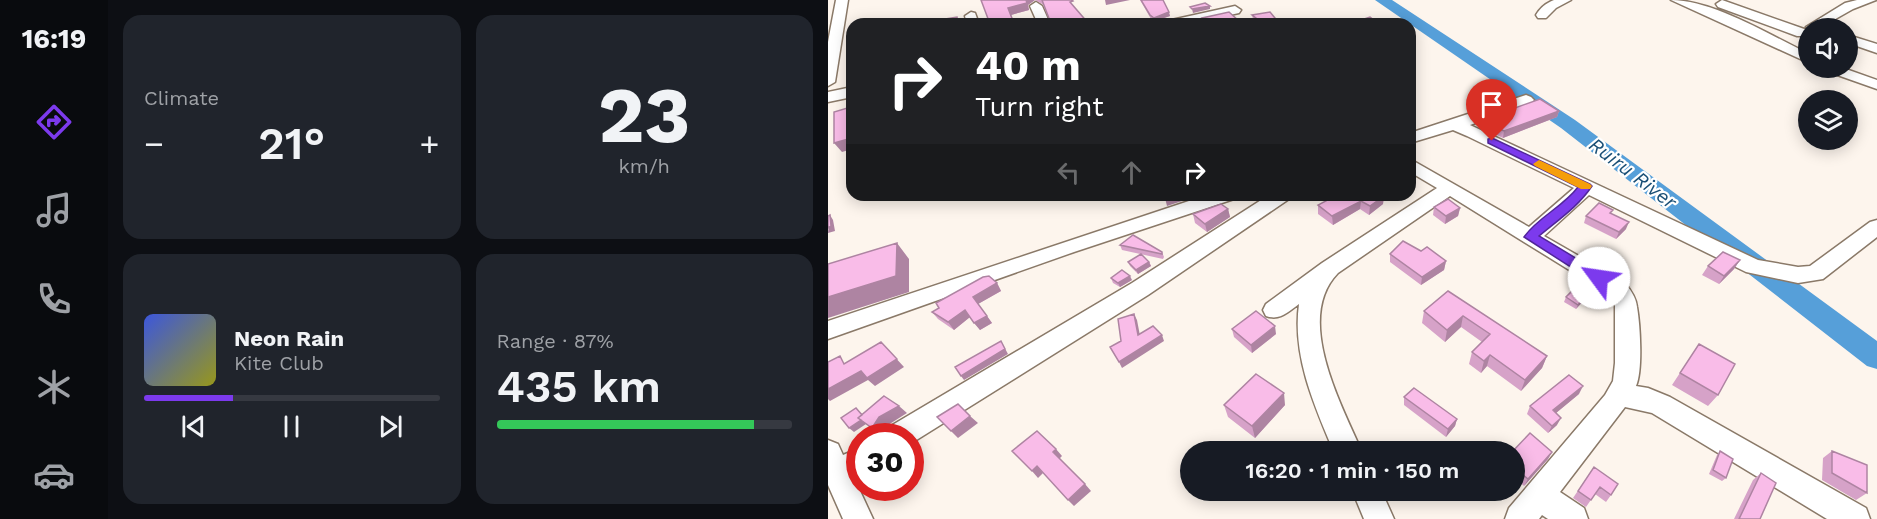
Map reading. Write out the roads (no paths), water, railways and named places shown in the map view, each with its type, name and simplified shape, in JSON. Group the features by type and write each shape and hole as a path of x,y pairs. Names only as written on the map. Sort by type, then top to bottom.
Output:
{"street":[{"path":"828,81 832,35 842,0"},
{"path":"1212,18 1238,14 1224,0"},
{"path":"1542,15 1552,5 1564,0"},
{"path":"1677,0 1713,13 1798,54"},
{"path":"1710,0 1798,26"},
{"path":"1829,18 1850,6 1870,0"},
{"path":"1036,6 1041,18"},
{"path":"1858,42 1877,49"},
{"path":"1858,78 1877,85"},
{"path":"828,97 846,93"},
{"path":"1416,136 1502,110 1526,100"},
{"path":"1454,125 1754,267 1798,275 1815,273 1877,227"},
{"path":"1416,168 1616,288 1623,297 1628,363 1625,382 1618,395 1520,519"},
{"path":"1530,237 1557,213 1572,204 1586,186"},
{"path":"1274,310 1330,268 1450,189"},
{"path":"828,330 1067,247 1209,201"},
{"path":"920,423 1140,289 1273,201"},
{"path":"1330,268 1315,285 1309,310 1309,332 1315,363 1343,441"},
{"path":"1618,395 1648,399 1661,405 1855,519"},
{"path":"842,463 858,519"},
{"path":"1540,495 1573,519"},
{"path":"1371,501 1379,519"}],"waterway":[{"name":"Ruiru River","path":"1382,0 1409,18"},
{"name":"Ruiru River","path":"1416,23 1568,124 1877,357"}]}
